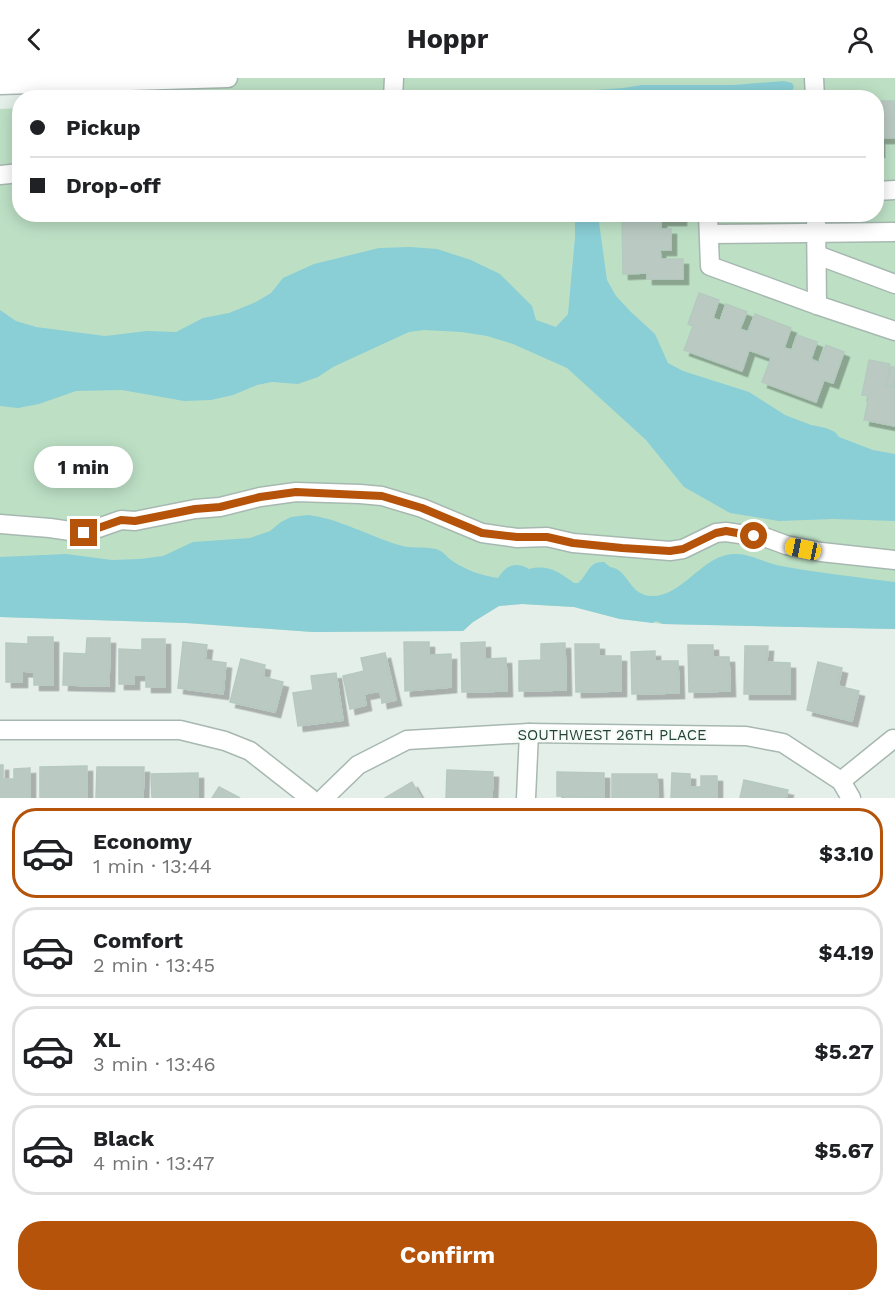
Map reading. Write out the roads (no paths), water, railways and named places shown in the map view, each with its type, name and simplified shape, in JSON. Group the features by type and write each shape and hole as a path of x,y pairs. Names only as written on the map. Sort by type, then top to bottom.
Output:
{"street":[{"path":"0,85 75,80 228,78"},
{"path":"708,222 710,266 895,331"},
{"path":"816,222 817,305"},
{"path":"709,234 895,232"},
{"path":"817,255 895,284"},
{"path":"0,524 84,533 121,520 135,521 195,509 220,507 260,497 296,492 360,494 382,496 422,508 482,533 504,536 547,537 573,543 670,551 683,549 716,533 726,531 767,538 786,545 821,552 895,560"},
{"path":"0,730 180,730 225,741 250,751 310,798"},
{"path":"526,798 529,733"},
{"name":"SOUTHWEST 26TH PLACE","path":"324,798 358,765 407,740 529,733 746,736 783,743 841,781"},
{"path":"851,798 841,781 893,739"}],"water":[{"path":"784,81 792,83 794,87 792,90 596,90 642,85 734,85"},
{"path":"575,222 599,222 607,280 616,296 655,334 668,363 683,371 749,392 785,415 826,428 835,432 839,437 873,450 895,454 895,521 833,519 779,521 730,513 684,487 646,440 567,368 513,344 487,336 461,332 424,330 409,332 333,367 318,377 298,384 272,382 211,400 184,401 122,390 76,391 39,404 18,408 0,406 0,310 16,321 36,327 105,336 147,331 176,332 203,318 229,313 256,302 271,293 283,278 314,264 379,248 410,247 437,249 471,260 500,274 532,306 536,320 556,327 568,314"},
{"path":"308,515 332,520 399,545 436,549 467,569 498,578 508,567 520,565 529,569 548,568 578,583 592,566 604,562 622,573 639,592 653,596 672,591 706,565 731,554 745,555 774,564 823,573 895,582 895,629 663,624 656,621 653,623 620,619 574,607 522,604 499,606 463,631 313,632 186,623 0,617 0,557 66,554 112,560 163,556 193,542 250,538 270,531 291,517"}]}
